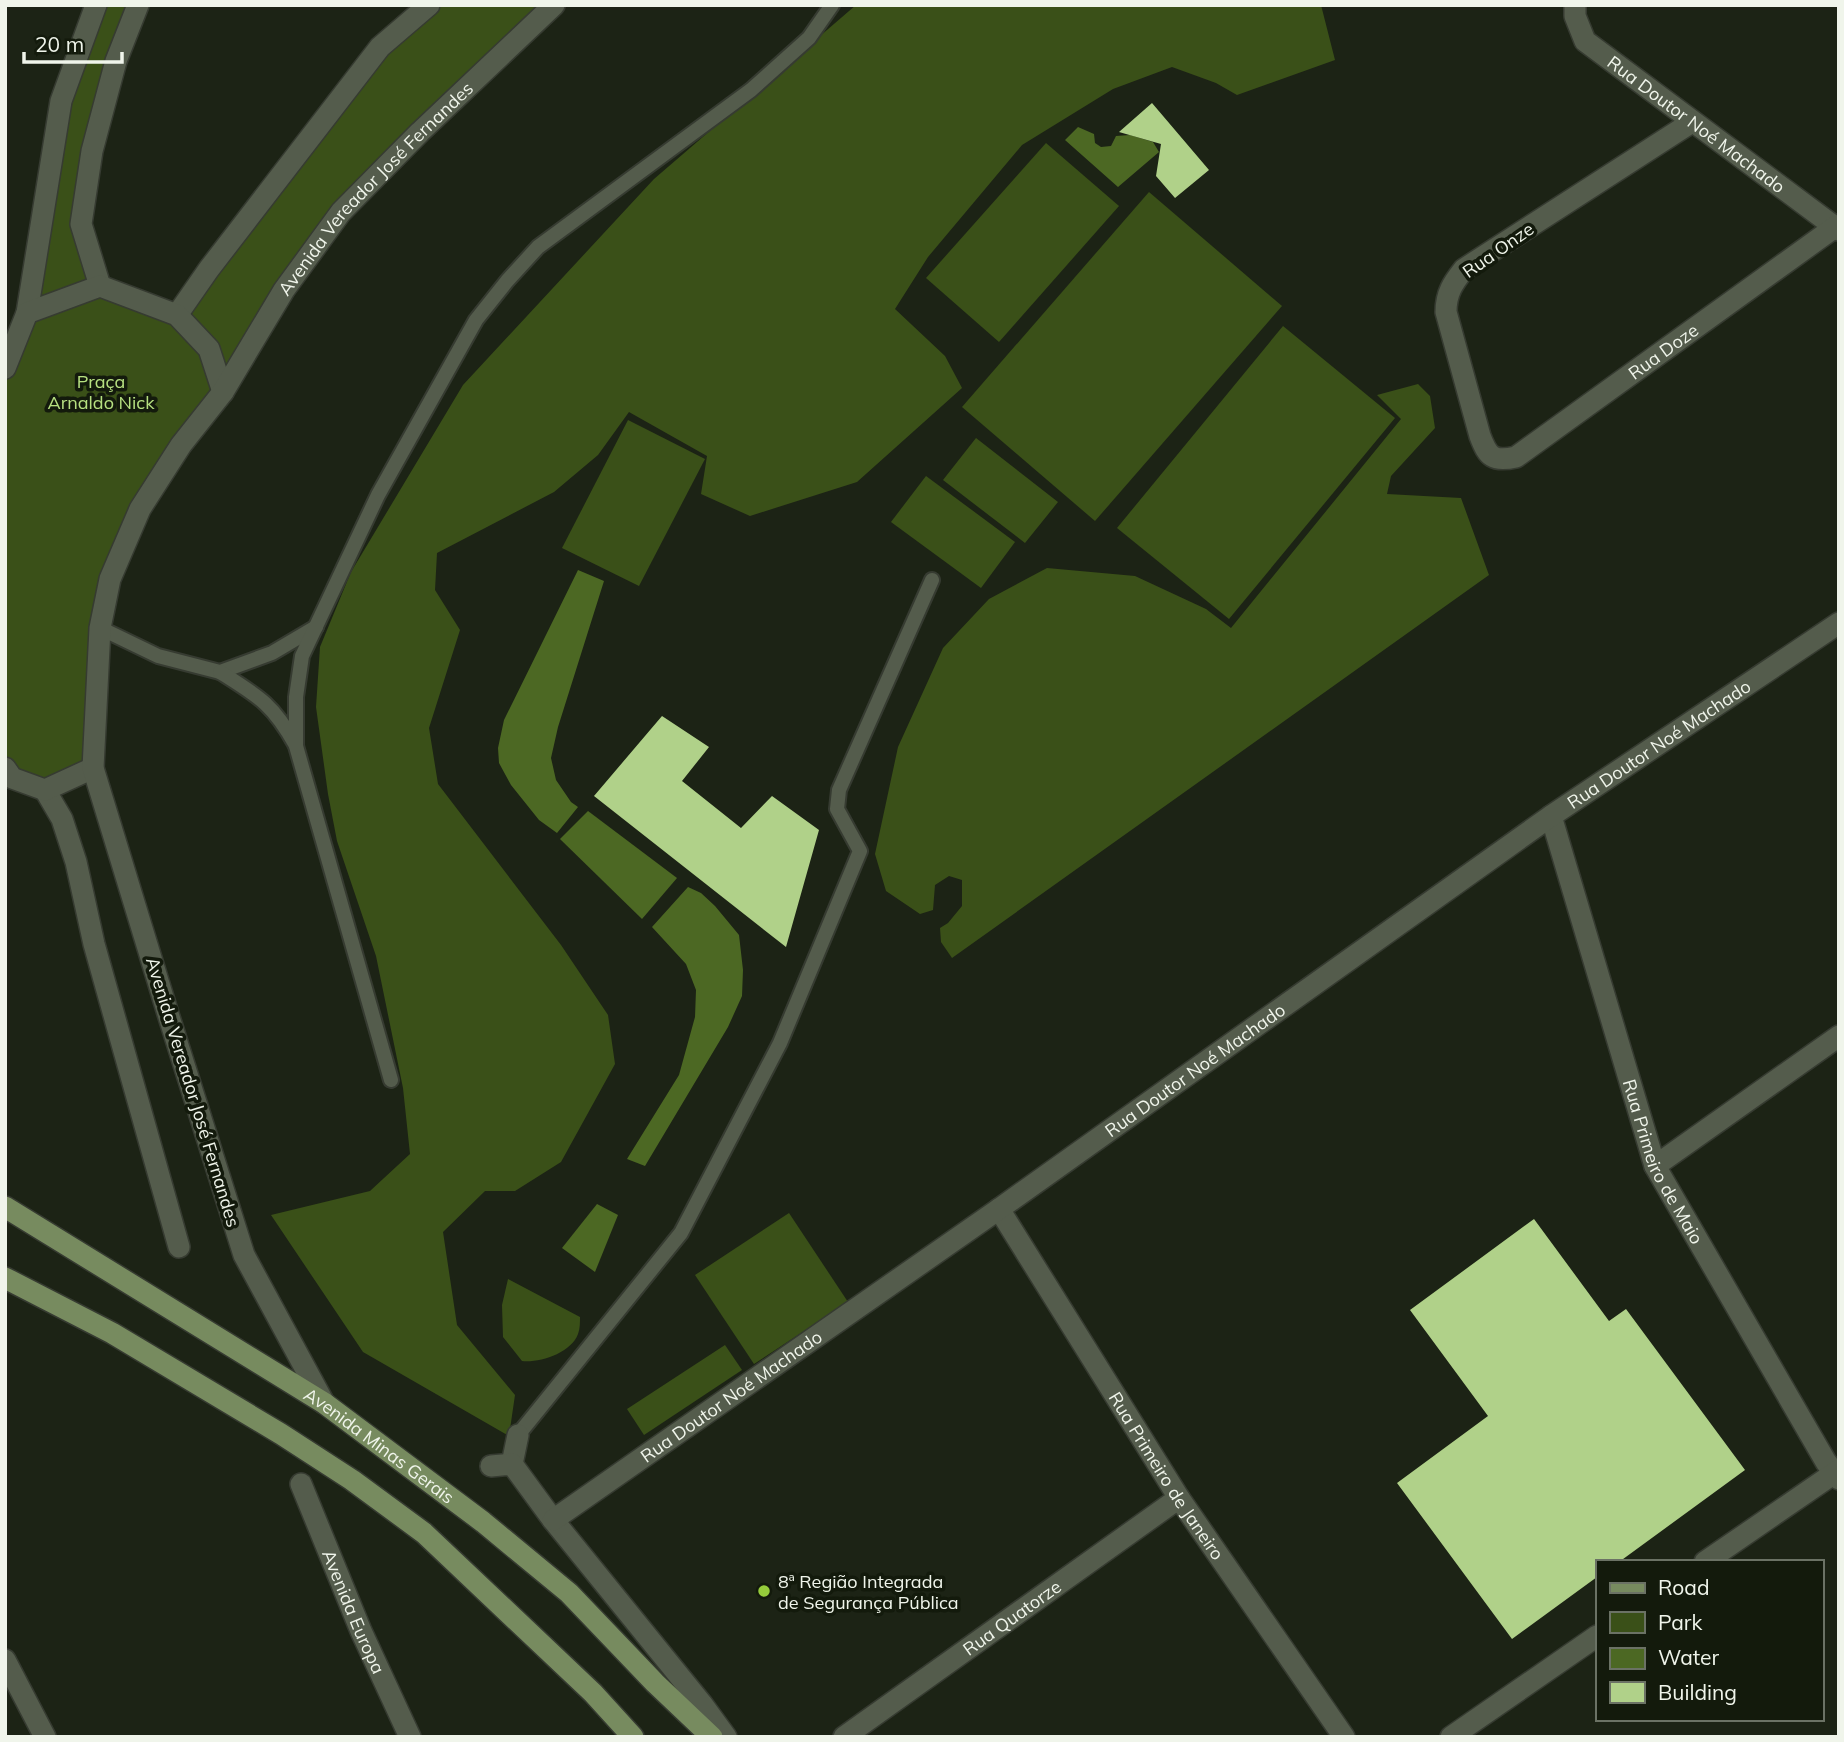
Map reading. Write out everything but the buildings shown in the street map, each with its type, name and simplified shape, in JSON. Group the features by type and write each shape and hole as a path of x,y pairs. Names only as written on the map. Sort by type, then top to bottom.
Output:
{"main road":[{"name":"Avenida Minas Gerais","path":"5,1207 324,1403 483,1522 569,1593 655,1683 712,1737"},
{"path":"5,1278 112,1333 352,1480 424,1533 593,1693 633,1737"}],"street":[{"path":"5,368 27,313 61,101 96,5"},
{"path":"100,286 81,224 92,151 116,61 138,5"},
{"path":"177,315 209,269 380,47 429,5"},
{"name":"Avenida Vereador José Fernandes","path":"324,1403 244,1255 93,768 100,628 110,579 140,509 181,445 223,392 284,290 341,212 420,132 554,5"},
{"name":"Rua Doutor Noé Machado","path":"1575,5 1575,16 1586,41 1837,229"},
{"name":"Rua Onze","path":"1486,452 1446,312 1446,298 1452,284 1464,269 1692,122"},
{"name":"Rua Doze","path":"1486,452 1494,458 1504,460 1516,457 1837,229"},
{"path":"27,313 100,286 177,315 209,349 223,392"},
{"name":"Rua Doutor Noé Machado","path":"553,1520 999,1209 1550,816 1839,623"},
{"path":"5,768 12,778 45,790 62,819 76,862 94,944 179,1247"},
{"path":"45,790 93,768"},
{"name":"Rua Primeiro de Maio","path":"1550,816 1655,1166 1826,1462 1837,1474"},
{"path":"1655,1166 1839,1036"},
{"name":"Rua Primeiro de Janeiro","path":"999,1209 1179,1498 1344,1737"},
{"path":"518,1435 502,1465 553,1520 726,1737"},
{"path":"1708,1560 1837,1474"},
{"name":"Avenida Europa","path":"300,1484 361,1631 410,1737"},
{"name":"Rua Quatorze","path":"844,1737 1179,1498"},
{"path":"1451,1737 1596,1637"},
{"path":"5,1660 45,1737"}],"lane":[{"path":"296,746 296,697 302,656 378,495 476,320 538,247 751,90 809,38 832,5"},
{"path":"518,1435 681,1233 780,1043 860,851 836,809 839,790 932,580"},
{"path":"220,672 272,653 316,627"},
{"path":"100,628 158,656 220,672 265,701 283,722 296,746 391,1080"}],"green space":[{"name":"Praça Arnaldo Nick","path":"96,5 138,5 81,224 100,286 177,315 380,47 429,5 554,5 341,212 181,445 110,579 93,768 45,790 5,766 5,368 61,101"},
{"path":"856,5 1321,5 1335,60 1237,95 1216,83 1172,67 1113,89 1022,145 928,257 895,309 945,356 962,388 857,482 750,516 701,494 707,456 629,412 598,455 554,492 437,553 435,590 460,630 429,728 438,784 561,945 608,1015 615,1064 561,1162 515,1191 485,1191 443,1232 457,1325 515,1395 509,1436 363,1352 271,1215 370,1191 410,1154 403,1088 376,956 337,841 328,794 316,707 320,647 351,572 463,385 654,179"},
{"path":"1046,143 1119,206 999,342 926,278"},
{"path":"1149,192 1282,306 1095,521 962,407"},
{"path":"1283,326 1395,418 1229,619 1117,528"},
{"path":"1418,384 1430,396 1435,428 1391,476 1387,494 1461,498 1489,575 952,958 941,942 940,928 948,923 962,906 962,880 949,876 935,885 933,910 920,914 886,891 875,854 898,747 943,648 989,599 1047,568 1135,576 1206,609 1231,628 1401,419 1377,395"},
{"path":"628,420 705,459 639,586 562,548"},
{"path":"976,438 1058,502 1025,543 943,480"},
{"path":"926,476 1015,542 981,588 891,522"},
{"path":"789,1213 848,1302 754,1364 695,1275"},
{"path":"508,1279 580,1317 578,1334 569,1347 546,1358 522,1361 503,1337 502,1305"},
{"path":"725,1345 742,1370 644,1435 627,1409"}],"water":[{"path":"1078,127 1094,134 1095,143 1101,147 1111,146 1116,136 1130,135 1153,142 1159,152 1118,187 1065,140"},
{"path":"578,570 604,581 558,727 551,758 556,780 571,802 578,807 557,833 539,820 511,785 499,763 498,748 504,720"},
{"path":"588,811 677,878 642,919 560,839"},
{"path":"688,887 701,893 715,906 739,935 743,970 742,996 728,1027 645,1166 627,1159 679,1075 695,1017 696,990 686,964 652,927"},
{"path":"597,1204 618,1215 595,1272 562,1248"}],"place":[{"name":"8ª Região Integrada de Segurança Pública","path":"764,1591"}]}
